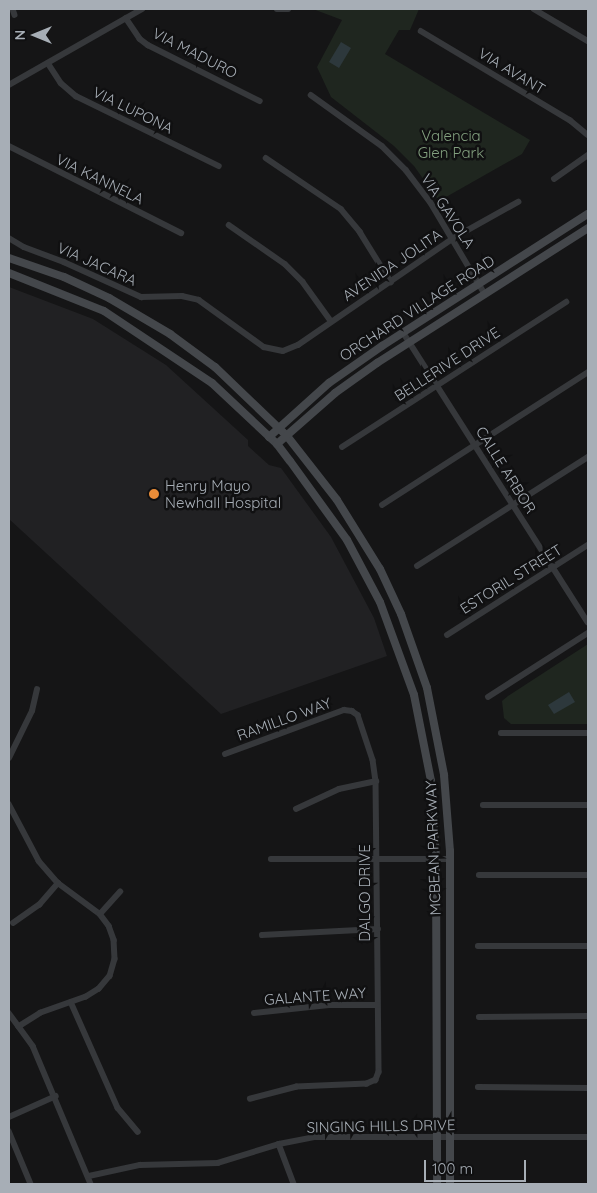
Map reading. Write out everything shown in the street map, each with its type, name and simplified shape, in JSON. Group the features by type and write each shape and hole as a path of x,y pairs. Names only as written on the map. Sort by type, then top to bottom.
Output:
{"main road":[{"name":"ORCHARD VILLAGE ROAD","path":"269,437 329,383 403,332 588,214"},
{"name":"ORCHARD VILLAGE ROAD","path":"277,444 335,393 588,228"},
{"name":"MCBEAN PARKWAY","path":"9,258 64,277 109,298 170,334 216,368 287,436 360,533 401,614 427,688 437,730 449,818 450,1184"},
{"name":"MCBEAN PARKWAY","path":"9,273 104,311 212,383 277,444 347,540 380,602 404,663 422,728 431,781 436,859 437,1184"},
{"path":"380,602 392,605 401,614"}],"street":[{"path":"9,86 142,9"},
{"path":"277,9 287,9"},
{"path":"534,9 588,41"},
{"name":"VIA MADURO","path":"126,18 140,39 148,45 260,101"},
{"name":"VIA AVANT","path":"422,31 570,120 588,135"},
{"name":"VIA LUPONA","path":"48,63 61,83 76,96 218,166"},
{"name":"VIA GAVOLA","path":"311,95 382,146 406,170 486,294"},
{"name":"VIA KANNELA","path":"9,146 181,233"},
{"path":"554,179 588,155"},
{"path":"266,158 340,210 360,232 391,282"},
{"name":"AVENIDA JOLITA","path":"282,351 298,345 452,239 518,202"},
{"path":"229,225 285,264 304,282 331,321"},
{"name":"VIA JACARA","path":"9,238 24,247 64,262 141,297 182,296 199,300 264,346 282,351"},
{"name":"BELLERIVE DRIVE","path":"342,447 566,302"},
{"name":"CALLE ARBOR","path":"403,332 588,622"},
{"path":"382,505 588,372"},
{"path":"417,566 588,457"},
{"name":"ESTORIL STREET","path":"447,635 588,545"},
{"path":"488,697 588,633"},
{"path":"9,758 32,711 37,690"},
{"name":"RAMILLO WAY","path":"225,754 344,710 352,711"},
{"name":"DALGO DRIVE","path":"251,1099 297,1087 367,1084 376,1080 379,1072 376,781 373,760 358,715 352,711"},
{"path":"501,733 588,733"},
{"path":"296,809 339,789 376,781"},
{"path":"9,804 39,861 58,883 100,914 114,940 115,959 110,976 86,997 41,1013 19,1027"},
{"path":"483,805 588,805"},
{"path":"271,859 450,859"},
{"path":"479,875 588,875"},
{"path":"13,923 39,905 58,883"},
{"path":"100,914 120,892"},
{"path":"262,935 378,929"},
{"path":"478,946 588,946"},
{"path":"71,1002 118,1108 138,1132"},
{"name":"GALANTE WAY","path":"254,1014 329,1005 377,1005"},
{"path":"9,1013 33,1046 56,1096 91,1184"},
{"path":"479,1017 588,1016"},
{"path":"478,1087 588,1088"},
{"path":"9,1117 56,1096"},
{"path":"9,1130 31,1184"},
{"name":"SINGING HILLS DRIVE","path":"89,1176 140,1165 218,1163 279,1144 316,1136 588,1137"},
{"path":"279,1144 294,1184"}],"shaded area":[{"path":"341,42 351,48 339,68 329,62"},
{"name":"Henry Mayo Newhall Hospital","path":"9,287 93,319 166,365 248,440 248,446 269,465 281,468 331,537 374,618 387,656 221,714 9,519"},
{"path":"569,692 575,702 554,714 548,705"}],"green space":[{"name":"Valencia Glen Park","path":"313,9 419,9 410,30 399,30 385,54 530,140 522,154 439,201 414,166 394,146 331,97 317,67 342,20"},
{"path":"588,644 588,724 511,724 504,718 502,701"}],"place":[{"name":"Henry Mayo Newhall Hospital","path":"154,494"}]}
